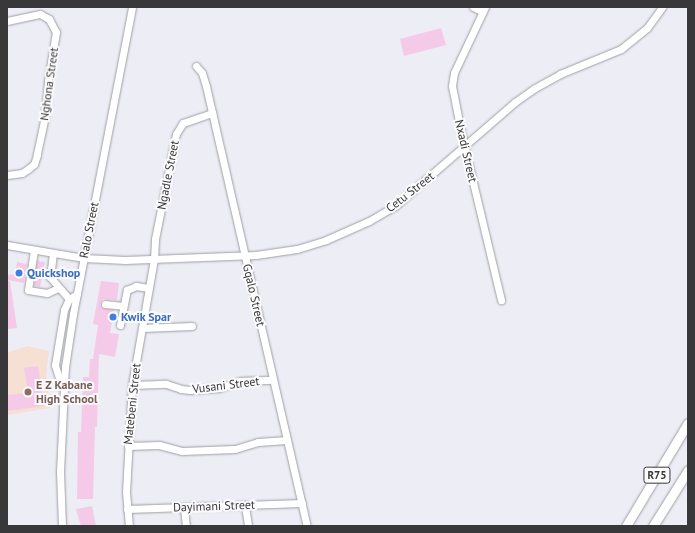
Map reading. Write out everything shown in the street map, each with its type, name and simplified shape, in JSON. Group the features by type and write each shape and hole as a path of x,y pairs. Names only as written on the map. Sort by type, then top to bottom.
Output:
{"main road":[{"name":"R75","path":"626,526 688,423"},
{"name":"R75","path":"654,526 688,470"}],"street":[{"name":"Ralo Street","path":"62,526 60,472 63,389 77,294 132,7"},
{"path":"473,7 484,9"},
{"name":"Cetu Street","path":"7,245 103,260 244,256 281,252 312,245 369,221 395,206 409,196 515,102 535,88 568,70 612,54 630,43 647,28 662,7"},
{"name":"Nxadi Street","path":"484,9 454,73 452,81 453,97 502,300"},
{"name":"Nghona Street","path":"7,21 35,11 49,19 56,32 48,81 45,116 38,155 34,164 25,171 7,175"},
{"name":"Gqalo Street","path":"196,66 205,81 307,526"},
{"name":"Ngadle Street","path":"154,259 155,239 177,130 183,123 212,114"},
{"path":"34,250 28,290 47,293 58,288"},
{"path":"53,253 50,277 69,299"},
{"name":"Matebeni Street","path":"129,526 126,508 132,384 154,259"},
{"path":"120,325 126,291 136,286 149,288"},
{"path":"63,389 55,365 64,310 69,299 77,294"},
{"path":"105,304 123,306"},
{"path":"142,328 192,326"},
{"name":"Vusani Street","path":"132,384 166,384 181,390 190,390 219,388 240,381 273,380"},
{"path":"128,446 159,445 182,451 235,449 258,442 287,440"},
{"name":"Dayimani Street","path":"126,508 184,508 302,503"},
{"path":"245,506 248,526"},
{"path":"184,508 186,526"}],"shaded area":[{"name":"E Z Kabane High School","path":"27,346 49,351 46,376 50,408 7,415 7,353"}],"building":[{"path":"441,28 446,45 404,56 400,39"},
{"path":"37,261 45,262 40,287 34,286"},
{"path":"17,262 27,264 24,283 7,280 7,275 15,274"},
{"path":"7,281 10,281 17,328 7,329"},
{"path":"101,281 119,283 117,300 103,299 100,304 102,308 114,310 110,333 119,334 115,357 99,354 93,499 77,499 78,432 81,432 83,377 89,377 90,359 93,359 98,325 93,324"},
{"path":"38,366 44,406 7,411 7,395 28,393 24,368"},
{"path":"92,506 96,526 81,526 76,509"}],"place":[{"name":"Quickshop","path":"19,273"},
{"name":"Kwik Spar","path":"113,317"},
{"name":"E Z Kabane High School","path":"28,392"}]}
